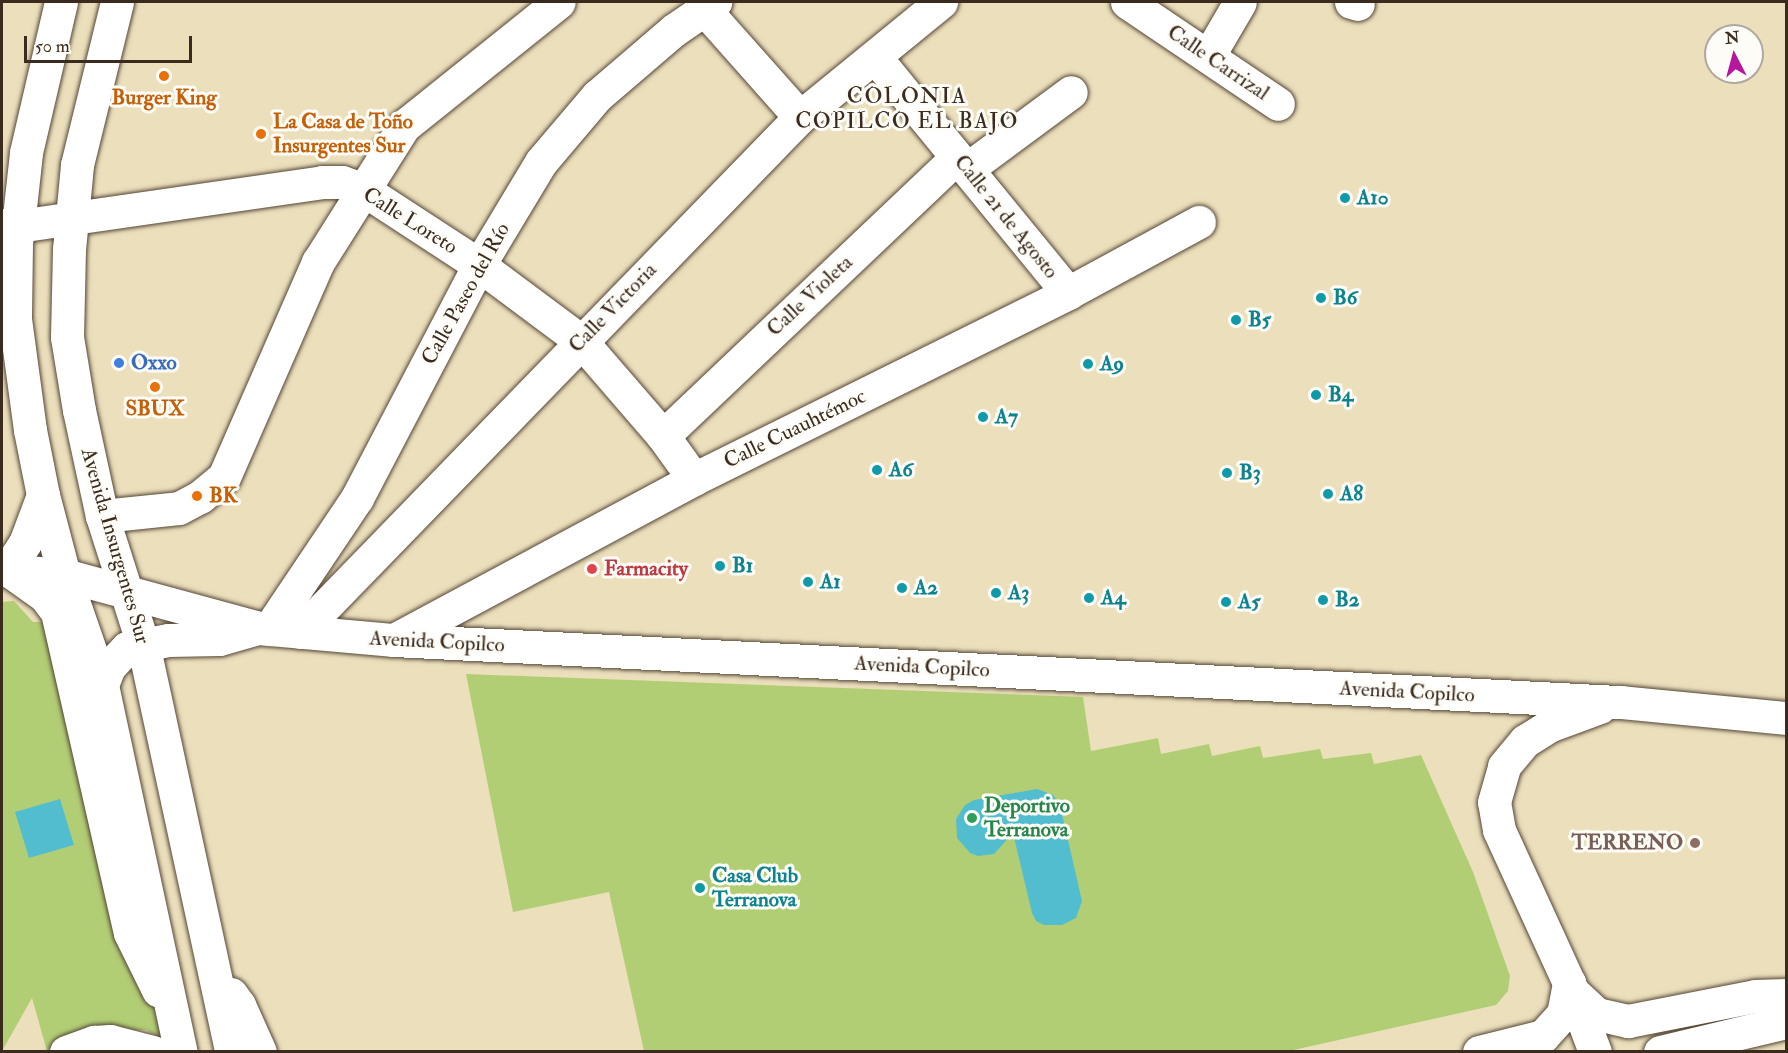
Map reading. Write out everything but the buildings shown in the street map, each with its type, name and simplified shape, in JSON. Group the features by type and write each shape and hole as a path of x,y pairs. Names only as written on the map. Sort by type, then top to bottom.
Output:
{"main road":[{"path":"61,2 10,226 8,305 43,495 64,575 102,685 178,1036"},
{"name":"Avenida Insurgentes Sur","path":"117,2 77,165 72,219 67,337 79,410 102,516 143,643 231,1052"},
{"path":"102,516 179,508 200,497 224,477 318,262 404,126 559,2"},
{"name":"Calle Victoria","path":"276,630 581,341 800,117 941,2"},
{"name":"Calle Carrizal","path":"1127,2 1209,55 1278,104"},
{"path":"1209,55 1240,2"},
{"path":"709,5 800,117"},
{"name":"Calle Paseo del Río","path":"276,630 357,498 479,265 541,162 597,96 674,30 709,5"},
{"name":"Calle 21 de Agosto","path":"875,57 1068,293"},
{"name":"Calle Violeta","path":"663,436 962,163 1071,92"},
{"name":"Calle Loreto","path":"10,226 322,182 342,182 364,190 479,265 581,341 663,436 694,479"},
{"name":"Calle Cuauhtémoc","path":"394,640 694,479 1068,293 1199,222"},
{"path":"43,495 25,543 5,570 45,596 57,612 130,933 178,1036 202,1052"},
{"name":"Avenida Copilco","path":"5,570 64,575 276,630 394,640 1620,702 1786,718"},
{"path":"102,685 116,656 127,648 143,643 219,639 276,630"},
{"path":"1595,1052 1569,983 1499,830 1494,810 1500,776 1509,759 1534,735 1573,716 1620,702"},
{"path":"215,973 238,1005 260,1052"},
{"path":"1569,983 1588,1009 1607,1019 1628,1021 1755,996 1786,995"},
{"path":"1479,1052 1543,1036 1563,1014 1569,983"},
{"path":"1660,1052 1762,1034"},
{"path":"66,1052 94,1042 110,1041 153,1052"}],"green space":[{"path":"14,601 33,622 47,622 119,949 162,1020 164,1039 146,1030 98,1030 55,1051 47,1051 32,998 2,1051 2,602"},
{"name":"Deportivo Terranova","path":"466,674 1083,697 1091,751 1158,738 1161,754 1209,744 1212,756 1260,746 1263,758 1320,749 1323,759 1371,753 1374,764 1421,755 1473,872 1510,976 1508,991 1496,1005 1289,1051 644,1051 609,892 513,912"}],"water":[{"path":"1037,789 1053,795 1060,805 1082,901 1076,918 1062,925 1044,925 1036,921 1032,913 1013,833 994,854 978,856 970,853 957,838 956,819 965,805 974,800"},
{"path":"60,799 74,845 29,858 15,812"}],"place":[{"name":"Burger King","path":"164,76"},
{"name":"La Casa de Toño Insurgentes Sur","path":"261,134"},
{"name":"A10","path":"1345,198"},
{"name":"B6","path":"1321,298"},
{"name":"B5","path":"1236,320"},
{"name":"Oxxo","path":"119,363"},
{"name":"A9","path":"1088,364"},
{"name":"SBUX","path":"155,387"},
{"name":"B4","path":"1316,395"},
{"name":"A7","path":"983,417"},
{"name":"A6","path":"877,470"},
{"name":"B3","path":"1227,473"},
{"name":"A8","path":"1328,494"},
{"name":"BK","path":"197,496"},
{"name":"B1","path":"720,566"},
{"name":"Farmacity","path":"592,569"},
{"name":"A1","path":"808,582"},
{"name":"A2","path":"902,588"},
{"name":"A3","path":"996,593"},
{"name":"A4","path":"1089,598"},
{"name":"B2","path":"1323,600"},
{"name":"A5","path":"1226,602"},
{"name":"Deportivo Terranova","path":"972,818"},
{"name":"TERRENO","path":"1695,843"},
{"name":"Casa Club Terranova","path":"700,888"}],"district":[{"name":"COLONIA COPILCO EL BAJO","path":"907,108"}]}
